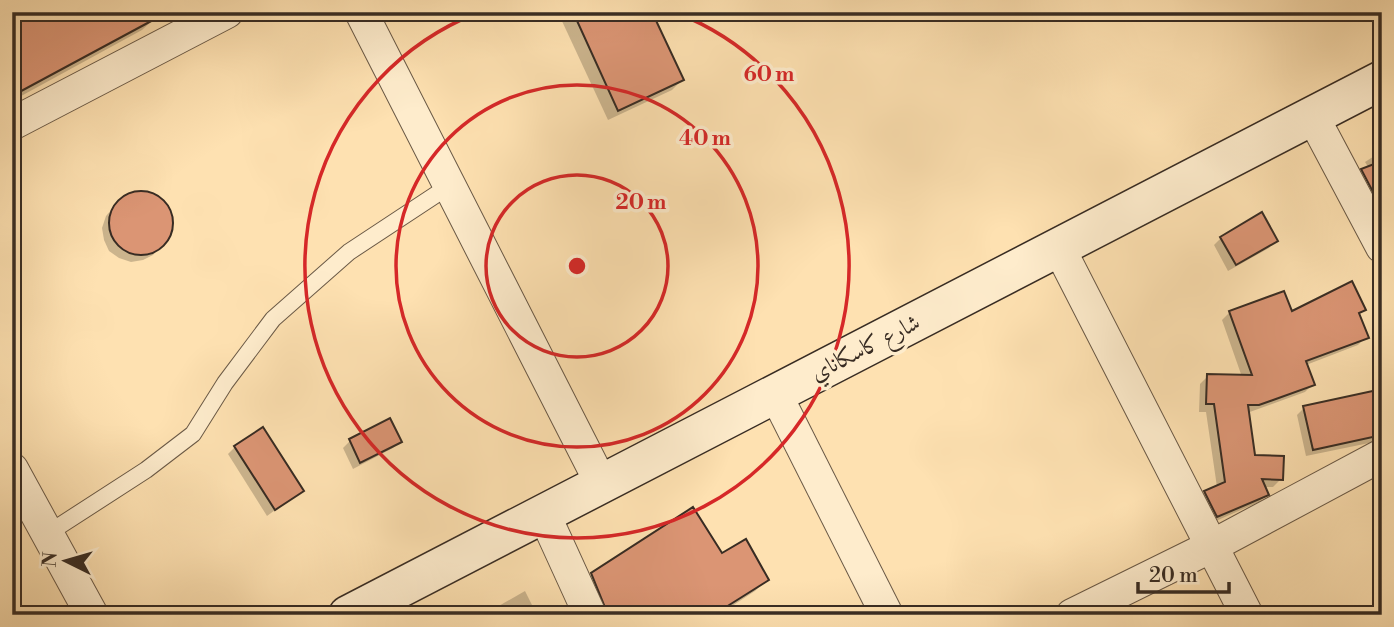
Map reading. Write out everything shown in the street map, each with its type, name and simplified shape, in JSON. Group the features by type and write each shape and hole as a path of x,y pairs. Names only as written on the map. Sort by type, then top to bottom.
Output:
{"street":[{"path":"12,124 192,21 227,12"},
{"path":"361,12 601,483"},
{"name":"شارع كاسكاناي","path":"348,615 1382,80"},
{"path":"1314,117 1382,247"},
{"path":"1059,248 1247,615"},
{"path":"775,393 887,615"},
{"path":"1072,615 1212,547 1382,455"},
{"path":"12,470 92,615"},
{"path":"543,512 590,615"}],"lane":[{"path":"47,534 146,470 193,434 225,383 273,318 349,252 449,186"}],"building":[{"path":"12,12 168,12 12,96"},
{"path":"573,12 652,12 684,80 618,111"},
{"path":"1382,161 1382,188 1373,192 1361,169"},
{"path":"135,191 147,191 164,200 171,211 171,235 164,246 147,255 135,255 123,250 114,241 109,229 109,217 114,205 123,196"},
{"path":"1262,212 1278,241 1236,265 1220,237"},
{"path":"1352,281 1366,310 1359,313 1369,338 1306,361 1315,385 1259,405 1248,405 1255,455 1284,456 1283,480 1262,479 1269,495 1217,517 1204,491 1225,482 1214,404 1206,404 1207,374 1252,375 1229,311 1284,291 1292,311"},
{"path":"1382,389 1382,435 1313,450 1303,406"},
{"path":"390,418 402,442 360,463 349,439"},
{"path":"263,427 304,491 275,510 234,446"},
{"path":"693,507 722,553 746,539 769,580 726,607 730,615 608,615 591,573"}]}
